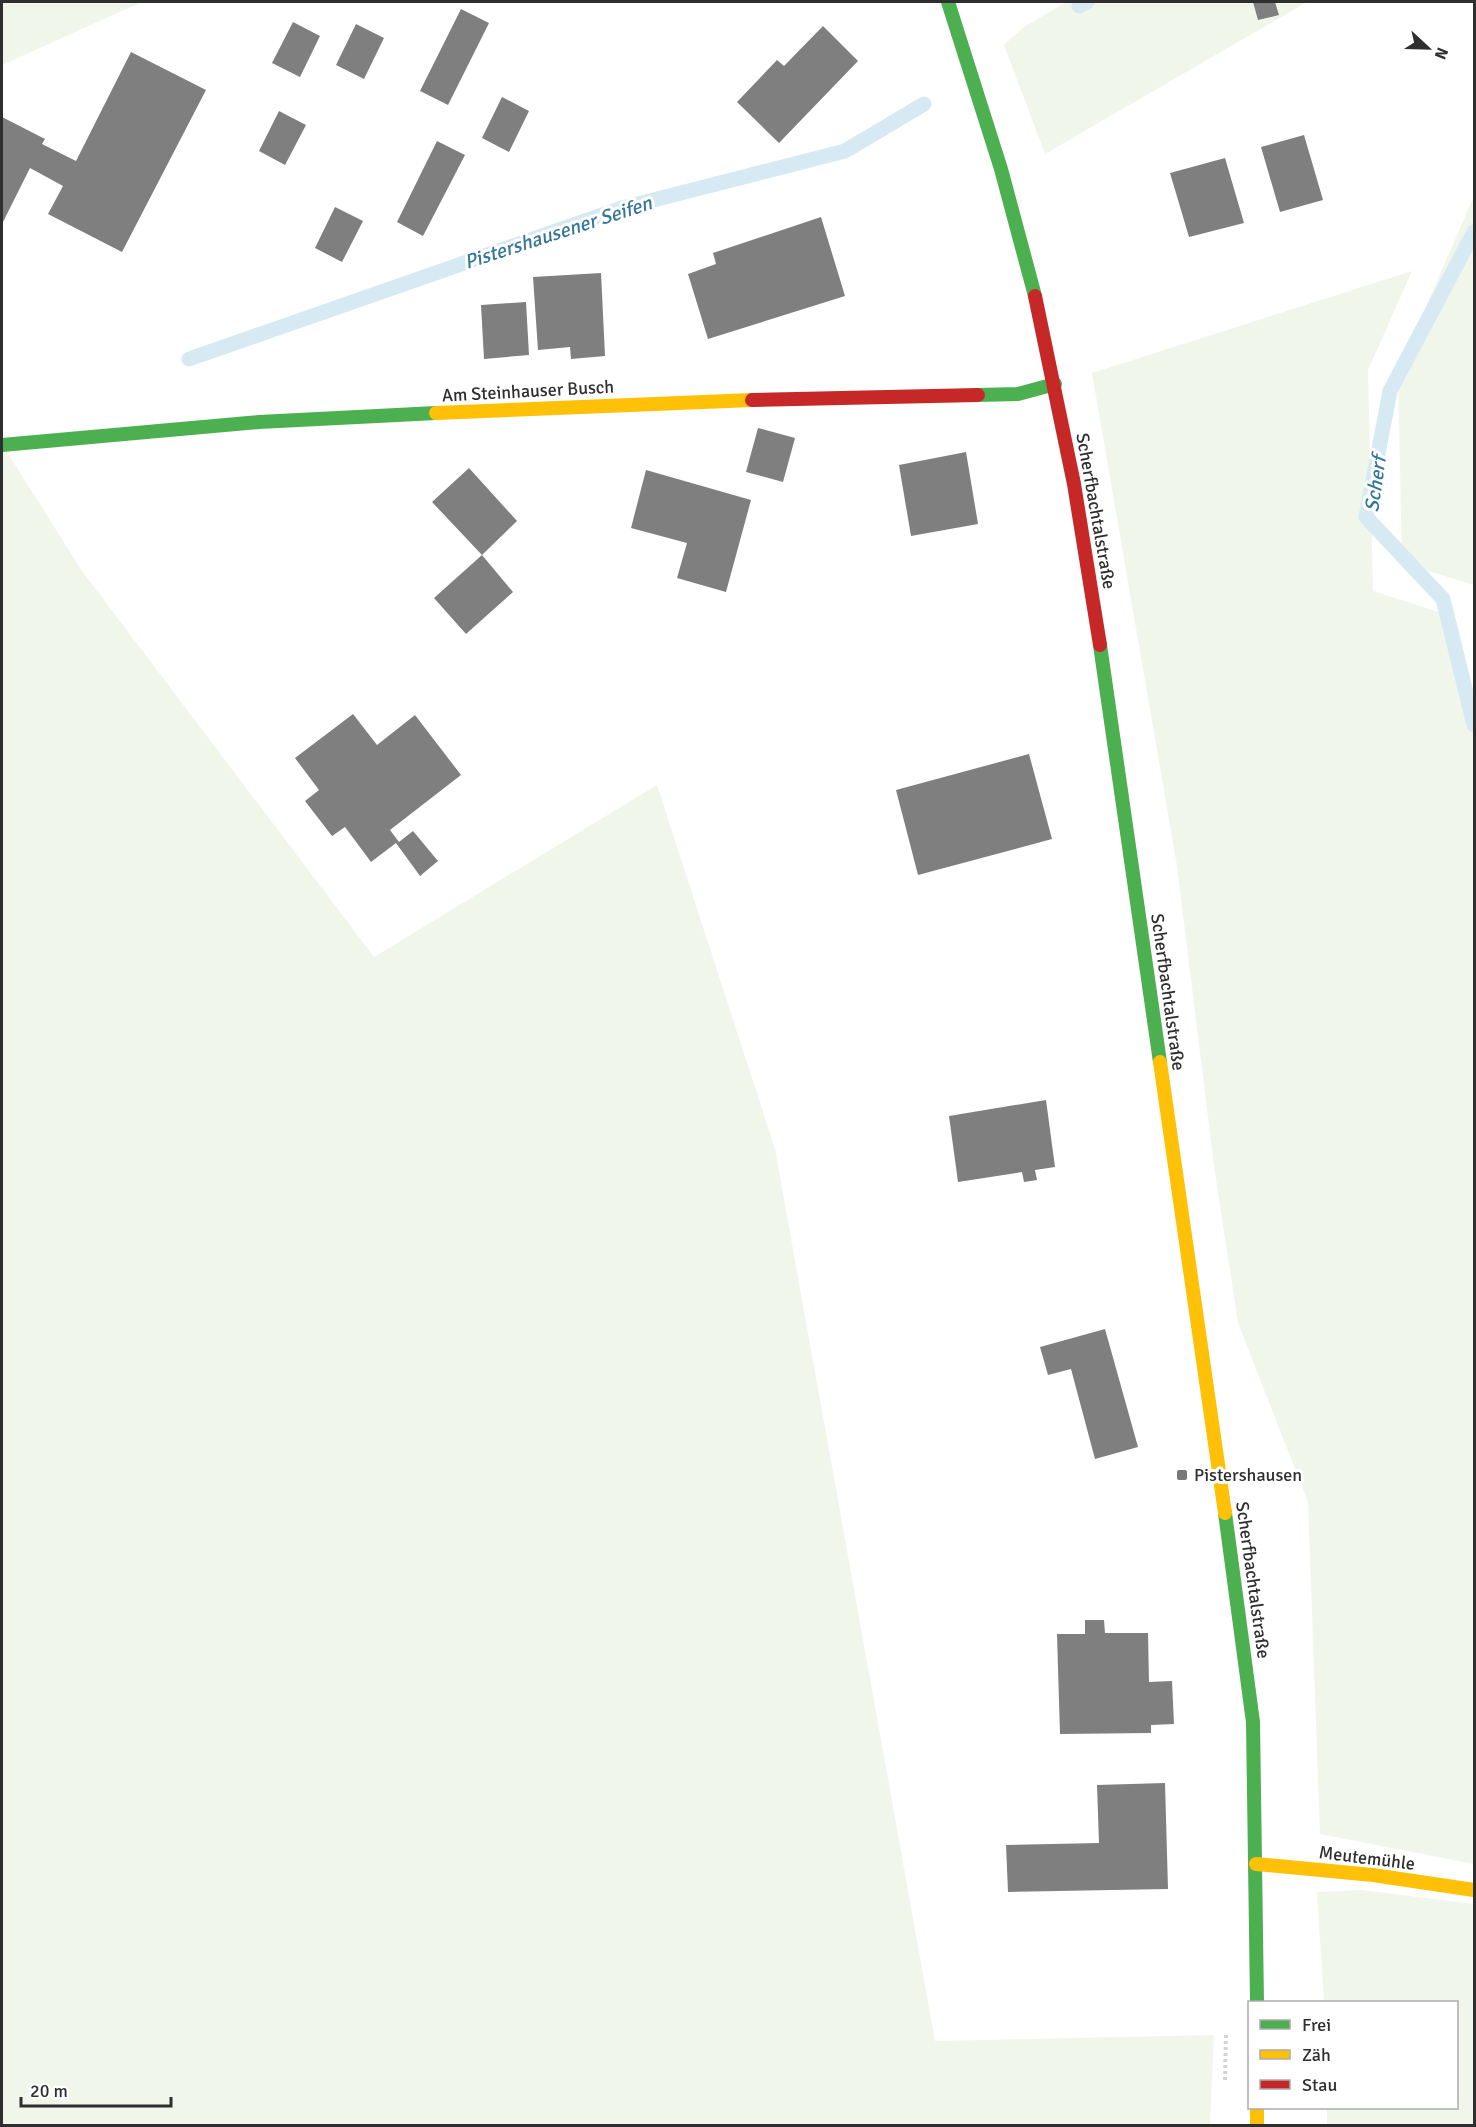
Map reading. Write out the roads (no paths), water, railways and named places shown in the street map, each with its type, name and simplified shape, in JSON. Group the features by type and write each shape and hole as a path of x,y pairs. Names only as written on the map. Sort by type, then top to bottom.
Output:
{"main road":[{"name":"Scherfbachtalstraße","path":"948,2 977,90 1026,258 1055,384 1089,568 1232,1551 1253,1722 1257,2001"},
{"name":"Am Steinhauser Busch","path":"2,445 259,422 638,403 1018,394 1055,384"},
{"name":"Meutemühle","path":"1256,1864 1373,1875 1474,1890"},
{"path":"1257,2109 1257,2126"}],"waterway":[{"name":"Pistershausener Seifen","path":"1079,6 1087,2"},
{"name":"Pistershausener Seifen","path":"189,359 622,208 845,151 924,104"},
{"name":"Scherf","path":"1474,232 1390,391 1366,517 1443,599 1474,725"}],"place":[{"name":"Pistershausen","path":"1182,1475"}]}
